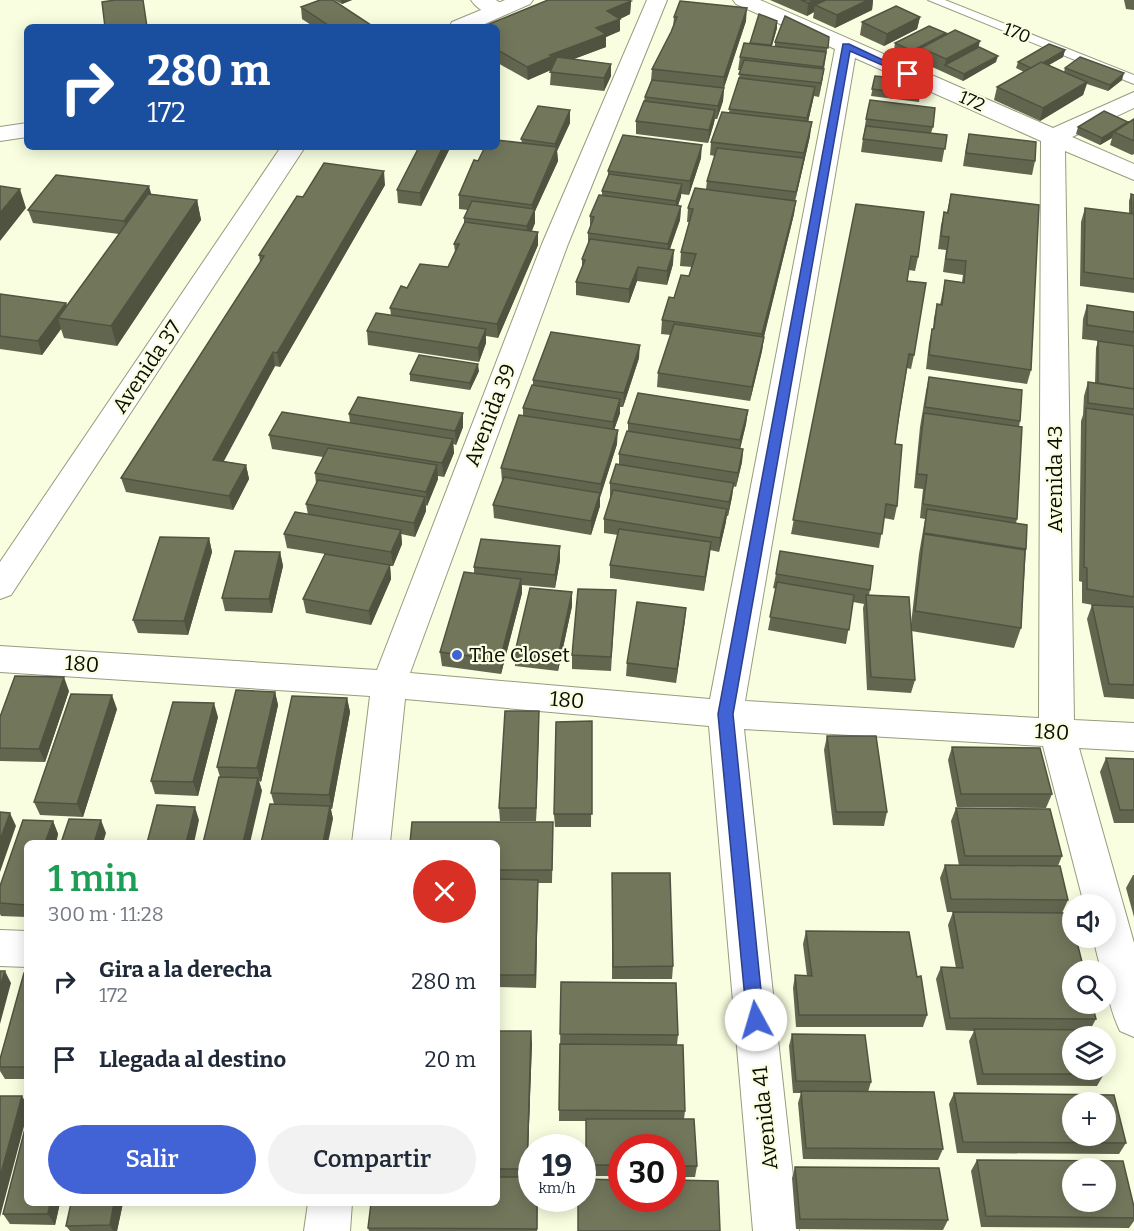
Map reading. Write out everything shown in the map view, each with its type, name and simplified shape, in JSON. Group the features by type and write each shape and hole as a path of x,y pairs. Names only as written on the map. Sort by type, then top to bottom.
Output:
{"street":[{"path":"464,24 490,5 523,0"},
{"name":"Avenida 39","path":"371,840 389,684 555,244 657,0"},
{"name":"172","path":"743,0 1134,173"},
{"name":"Avenida 41","path":"776,1231 725,714 846,46"},
{"path":"1053,137 1134,99"},
{"path":"0,134 24,130"},
{"name":"Avenida 43","path":"1053,137 1057,732 1100,894"},
{"name":"Avenida 37","path":"0,586 291,150"},
{"name":"180","path":"0,659 389,684 725,714 1134,737"},
{"path":"0,948 24,949"},
{"path":"1116,948 1134,1018"},
{"path":"327,1231 330,1206"}],"lane":[{"name":"170","path":"934,0 1134,80"}],"building":[{"path":"143,0 147,24 105,24 102,2"},
{"path":"320,0 333,0 369,24 326,24 301,7"},
{"path":"548,0 631,1 607,11 620,19 596,28 606,34 550,55 553,56 527,67 500,51 500,24 489,24"},
{"path":"826,0 868,0 837,15 815,5"},
{"path":"680,1 747,8 724,77 652,69 671,32"},
{"path":"896,6 920,17 887,34 862,22"},
{"path":"759,14 777,21 771,45 750,43"},
{"path":"785,16 829,37 828,48 775,42"},
{"path":"929,26 946,33 912,51 895,43"},
{"path":"955,30 980,41 946,59 921,48"},
{"path":"744,43 826,52 823,67 740,57"},
{"path":"1049,44 1065,50 1031,68 1018,62"},
{"path":"979,47 998,56 964,74 945,65"},
{"path":"557,57 611,64 604,78 550,72"},
{"path":"1080,57 1124,73 1110,85 1065,68"},
{"path":"744,60 824,69 821,83 739,74"},
{"path":"1041,62 1087,82 1043,108 997,87"},
{"path":"875,76 922,81 920,95 872,89"},
{"path":"739,78 815,87 807,118 729,109"},
{"path":"652,80 724,88 718,106 645,97"},
{"path":"870,100 935,108 933,127 866,119"},
{"path":"644,101 715,110 709,130 636,121"},
{"path":"538,106 570,110 555,144 521,139"},
{"path":"1104,111 1128,122 1102,138 1078,127"},
{"path":"722,112 812,122 804,153 711,142"},
{"path":"1134,119 1134,141 1114,132"},
{"path":"866,126 947,135 945,149 863,139"},
{"path":"969,134 1036,142 1035,161 966,153"},
{"path":"623,135 702,145 690,181 608,171"},
{"path":"500,140 557,147 532,205 459,195 474,160 478,161 484,150 500,150"},
{"path":"717,148 804,158 796,192 707,181"},
{"path":"417,150 442,150 420,193 397,190"},
{"path":"324,163 384,171 277,353 273,352 213,460 246,465 229,496 121,478 264,256 259,255 297,196 303,197"},
{"path":"609,174 682,184 676,201 602,191"},
{"path":"56,175 149,186 124,221 28,210"},
{"path":"0,186 20,189 0,213"},
{"path":"695,188 796,201 762,334 662,320 669,297 674,298 681,275 689,276 696,254 681,252 693,209 688,208"},
{"path":"148,194 197,200 111,326 58,318"},
{"path":"951,194 1039,205 1031,370 929,355 937,304 942,305 945,280 964,283 966,261 946,259 949,237 941,236 944,212 948,213"},
{"path":"1131,194 1134,195 1134,214 1132,214"},
{"path":"599,195 681,206 668,244 588,233 594,217 590,216"},
{"path":"472,201 535,209 527,226 464,218"},
{"path":"856,204 924,212 918,257 911,256 907,281 926,283 914,355 909,354 895,444 902,445 897,506 886,504 882,534 793,520"},
{"path":"1085,208 1134,214 1134,279 1084,272"},
{"path":"465,222 538,232 497,324 390,308 401,286 407,288 420,264 448,267 459,244 454,244"},
{"path":"590,239 674,250 667,271 638,267 629,289 576,282"},
{"path":"0,294 66,303 38,341 0,336"},
{"path":"1087,305 1134,312 1134,332 1087,325"},
{"path":"376,313 486,329 478,348 367,331"},
{"path":"674,324 764,337 752,387 658,373"},
{"path":"551,332 640,345 624,393 533,380"},
{"path":"1098,341 1134,346 1134,389 1098,383"},
{"path":"419,355 478,364 470,383 410,374"},
{"path":"929,377 1022,390 1020,421 925,407"},
{"path":"1088,382 1134,389 1134,409 1088,403"},
{"path":"532,385 620,399 613,422 523,408"},
{"path":"638,393 748,410 740,440 628,423"},
{"path":"358,397 463,413 455,431 349,414"},
{"path":"1086,408 1134,415 1134,597 1087,589 1087,568 1084,567"},
{"path":"282,412 453,439 442,463 269,435"},
{"path":"924,413 1022,427 1017,519 923,504 927,475 917,474"},
{"path":"519,415 618,430 601,484 501,468"},
{"path":"627,431 743,449 738,473 619,454"},
{"path":"328,448 437,465 426,492 315,473"},
{"path":"616,464 734,483 729,502 610,483"},
{"path":"504,477 600,493 591,521 493,505"},
{"path":"318,480 425,497 414,523 306,504"},
{"path":"613,490 727,509 720,538 604,519"},
{"path":"927,509 1027,525 1026,549 924,533"},
{"path":"295,512 401,530 391,552 284,534"},
{"path":"619,529 711,542 705,577 610,565"},
{"path":"924,534 1025,550 1021,628 915,611"},
{"path":"160,537 209,538 184,621 133,620"},
{"path":"481,539 560,546 555,575 474,567"},
{"path":"235,551 280,552 269,599 222,598"},
{"path":"780,551 873,566 870,590 776,574"},
{"path":"325,554 390,565 369,611 303,599"},
{"path":"464,572 521,579 500,660 440,652"},
{"path":"777,582 854,595 849,630 770,617"},
{"path":"530,588 572,592 558,657 515,652"},
{"path":"578,589 616,590 611,657 572,655"},
{"path":"866,595 909,597 915,680 871,677"},
{"path":"637,602 686,608 677,669 627,663"},
{"path":"1092,605 1134,607 1134,685 1109,684"},
{"path":"15,676 64,677 39,749 0,748 0,717"},
{"path":"236,690 275,692 257,768 217,767"},
{"path":"71,694 112,695 77,804 34,802"},
{"path":"292,696 347,698 329,795 271,793"},
{"path":"173,702 214,703 193,782 151,781"},
{"path":"505,711 539,711 536,808 499,808"},
{"path":"592,721 592,814 554,814 556,722"},
{"path":"827,736 876,736 887,812 836,812"},
{"path":"952,747 1040,748 1052,794 961,794"},
{"path":"1106,758 1134,759 1134,810 1120,810"},
{"path":"219,777 258,778 244,840 204,840"},
{"path":"270,804 330,806 324,840 262,840"},
{"path":"157,805 195,807 187,840 148,840"},
{"path":"956,808 1050,809 1062,856 965,856"},
{"path":"0,812 10,813 0,840"},
{"path":"69,819 101,820 95,840 62,840"},
{"path":"23,820 53,821 46,840 24,840 24,905 0,903 0,886"},
{"path":"412,822 553,822 552,870 500,870 500,840 410,840"},
{"path":"945,865 1060,866 1067,894 1062,894 1062,900 951,899"},
{"path":"612,873 670,873 673,966 613,967"},
{"path":"500,879 538,880 535,975 500,975"},
{"path":"953,912 1062,913 1062,948 1078,948 1082,960 1062,960 1062,1014 1095,1014 1096,1019 950,1018 941,967 963,968"},
{"path":"806,931 909,932 917,977 921,976 927,1015 799,1015 795,975 812,976"},
{"path":"0,971 5,971 0,987"},
{"path":"24,973 24,1067 0,1067 0,1059"},
{"path":"561,982 676,983 678,1035 560,1034"},
{"path":"974,1029 1062,1030 1062,1074 983,1074"},
{"path":"500,1031 531,1031 528,1134 518,1134 518,1169 500,1169"},
{"path":"792,1034 865,1035 871,1082 796,1081"},
{"path":"560,1044 683,1045 685,1111 559,1110"},
{"path":"801,1091 934,1092 943,1149 806,1148"},
{"path":"954,1093 1062,1094 1062,1143 963,1142"},
{"path":"0,1096 22,1096 0,1177"},
{"path":"1116,1103 1126,1143 1116,1143"},
{"path":"586,1119 694,1119 697,1166 686,1166 686,1134 608,1134 608,1165 596,1165 596,1134 586,1134"},
{"path":"24,1133 24,1206 49,1206 48,1214 3,1214"},
{"path":"977,1160 1062,1161 1062,1212 1116,1212 1116,1161 1123,1161 1134,1207 1134,1218 986,1216"},
{"path":"795,1167 939,1168 948,1220 800,1219"},
{"path":"500,1177 518,1177 518,1212 537,1212 537,1229 368,1228 371,1206 500,1206"},
{"path":"596,1179 608,1180 608,1212 686,1212 686,1180 718,1181 720,1231 578,1231 578,1212 596,1212"},
{"path":"70,1206 113,1206 110,1225 66,1226"}],"place":[{"name":"The Closet","path":"457,655"}],"route":[{"path":"756,1020 725,714 846,46 908,74"}]}
